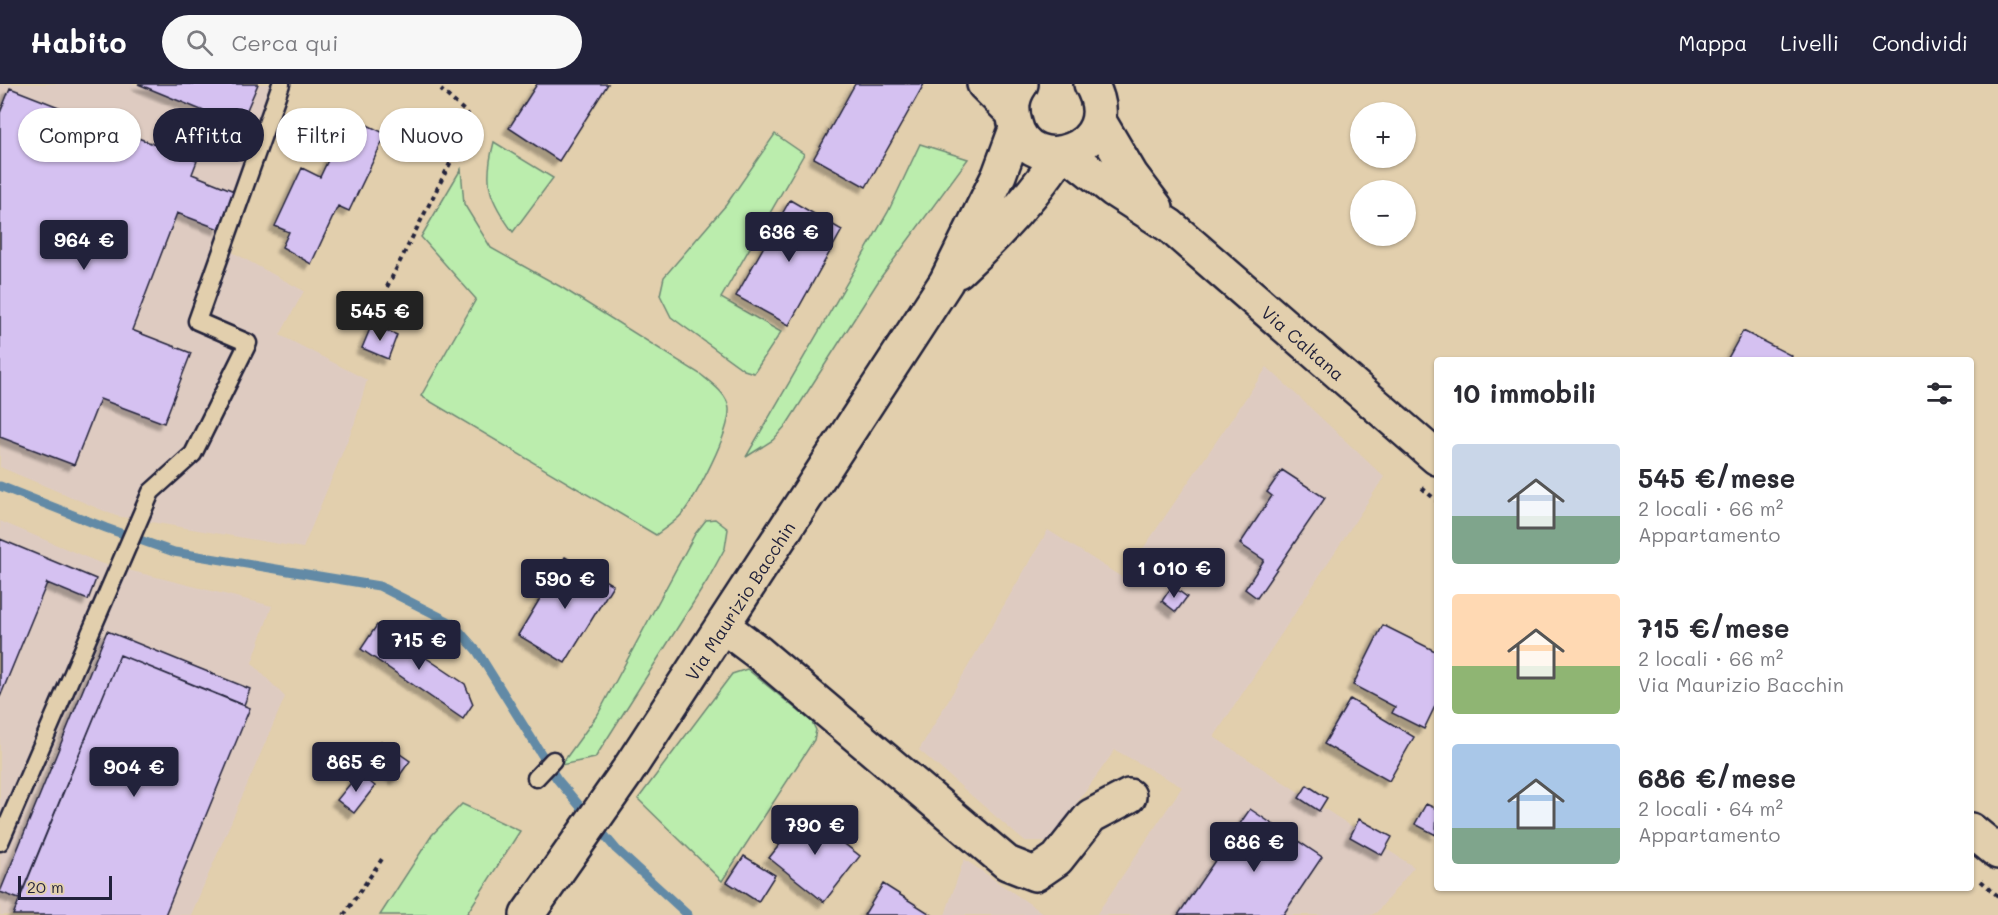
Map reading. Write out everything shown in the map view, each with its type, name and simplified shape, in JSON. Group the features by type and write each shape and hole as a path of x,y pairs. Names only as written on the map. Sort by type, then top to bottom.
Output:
{"main road":[{"path":"984,84 1016,108 1024,140 1048,153 1064,153"},
{"path":"1092,84 1100,108 1099,122"},
{"name":"Via Maurizio Bacchin","path":"527,915 570,850 627,772 946,282 999,175 1016,108"},
{"name":"Via Maurizio Bacchin","path":"946,282 992,240 1064,153 1087,141 1099,122"},
{"name":"Via Caltana","path":"1099,122 1131,175 1170,226"},
{"name":"Via Caltana","path":"1064,153 1114,190 1170,226 1434,455"},
{"path":"723,626 759,653 1007,864 1035,874 1057,859 1091,816 1129,796"},
{"path":"1974,832 1998,852"}],"lane":[{"path":"0,842 151,492 193,454 248,343 197,321 281,84"},
{"path":"537,777 553,760"}],"path":[{"path":"387,287 464,135 468,114 441,90"},
{"path":"1419,486 1434,498"},
{"path":"344,915 384,856"},
{"path":"1980,880 1998,896"}],"shaded area":[{"path":"0,84 289,84 279,108 276,108 276,116 264,146 264,108 153,108 153,162 258,162 251,179 232,252 304,291 280,335 367,380 355,422 303,548 116,516 0,467"},
{"path":"1267,367 1384,477 1214,737 1414,867 1377,912 1371,915 1096,915 1182,787 1115,750 1050,841 1024,841 919,750 1048,530 1123,578"},
{"path":"0,521 100,563 272,606 252,663 285,697 191,915 0,915"},
{"path":"964,859 1046,915 945,915"}],"green space":[{"path":"775,134 804,154 721,298 781,332 754,373 744,370 671,317 660,295 664,277 726,205"},
{"path":"494,142 553,178 513,232 498,210 490,190 489,169"},
{"path":"920,144 968,159 881,277 787,424 773,440 746,457 888,212"},
{"path":"461,169 464,204 491,248 561,287 700,374 726,398 729,409 728,420 719,448 704,479 682,514 656,535 421,396 476,299 421,237"},
{"path":"715,519 728,529 725,548 707,581 595,758 561,765 598,714 695,534 706,520"},
{"path":"747,669 812,722 816,730 814,740 722,881 638,799 732,674"},
{"path":"462,804 520,831 466,915 380,915 432,835"}],"building":[{"path":"138,84 258,84 248,108 196,108"},
{"path":"537,84 608,84 559,161 509,128"},
{"path":"855,84 924,84 866,187 814,158"},
{"path":"10,88 61,108 18,108 18,162 141,162 141,139 153,144 153,162 197,162 192,174 234,191 219,229 177,213 132,330 191,353 164,423 100,399 74,465 0,437 0,113"},
{"path":"367,125 379,131 379,149 349,211 338,206 311,264 282,247 289,232 275,226 302,168 320,177 327,162 367,162"},
{"path":"790,200 842,230 789,325 736,296"},
{"path":"372,324 397,335 388,359 362,348"},
{"path":"1743,331 1792,356 1792,357 1729,357"},
{"path":"1282,470 1325,498 1257,598 1245,589 1264,560 1240,544 1272,496 1267,492"},
{"path":"0,539 96,579 88,600 47,583 0,697"},
{"path":"565,557 613,585 565,663 518,635"},
{"path":"1172,586 1187,597 1176,612 1162,601"},
{"path":"377,625 465,684 473,704 463,719 361,649"},
{"path":"1383,625 1434,650 1434,708 1424,729 1392,713 1395,707 1353,685"},
{"path":"107,631 250,689 244,705 120,655 19,899 0,892"},
{"path":"120,655 250,708 165,915 13,915"},
{"path":"1350,699 1414,737 1389,781 1324,744"},
{"path":"381,741 410,761 397,779 369,758"},
{"path":"359,773 375,786 354,813 337,800"},
{"path":"1307,785 1327,798 1319,811 1299,798"},
{"path":"1426,804 1434,808 1434,834 1415,824"},
{"path":"808,809 826,823 823,827 860,856 824,902 769,858"},
{"path":"1250,809 1322,857 1283,915 1178,915"},
{"path":"1359,819 1392,837 1382,855 1350,837"},
{"path":"744,856 775,875 758,902 727,882"},
{"path":"883,884 932,915 864,915"}],"waterway":[{"path":"0,486 174,552 379,586 452,623 477,651 557,779 616,849 688,915"}]}
